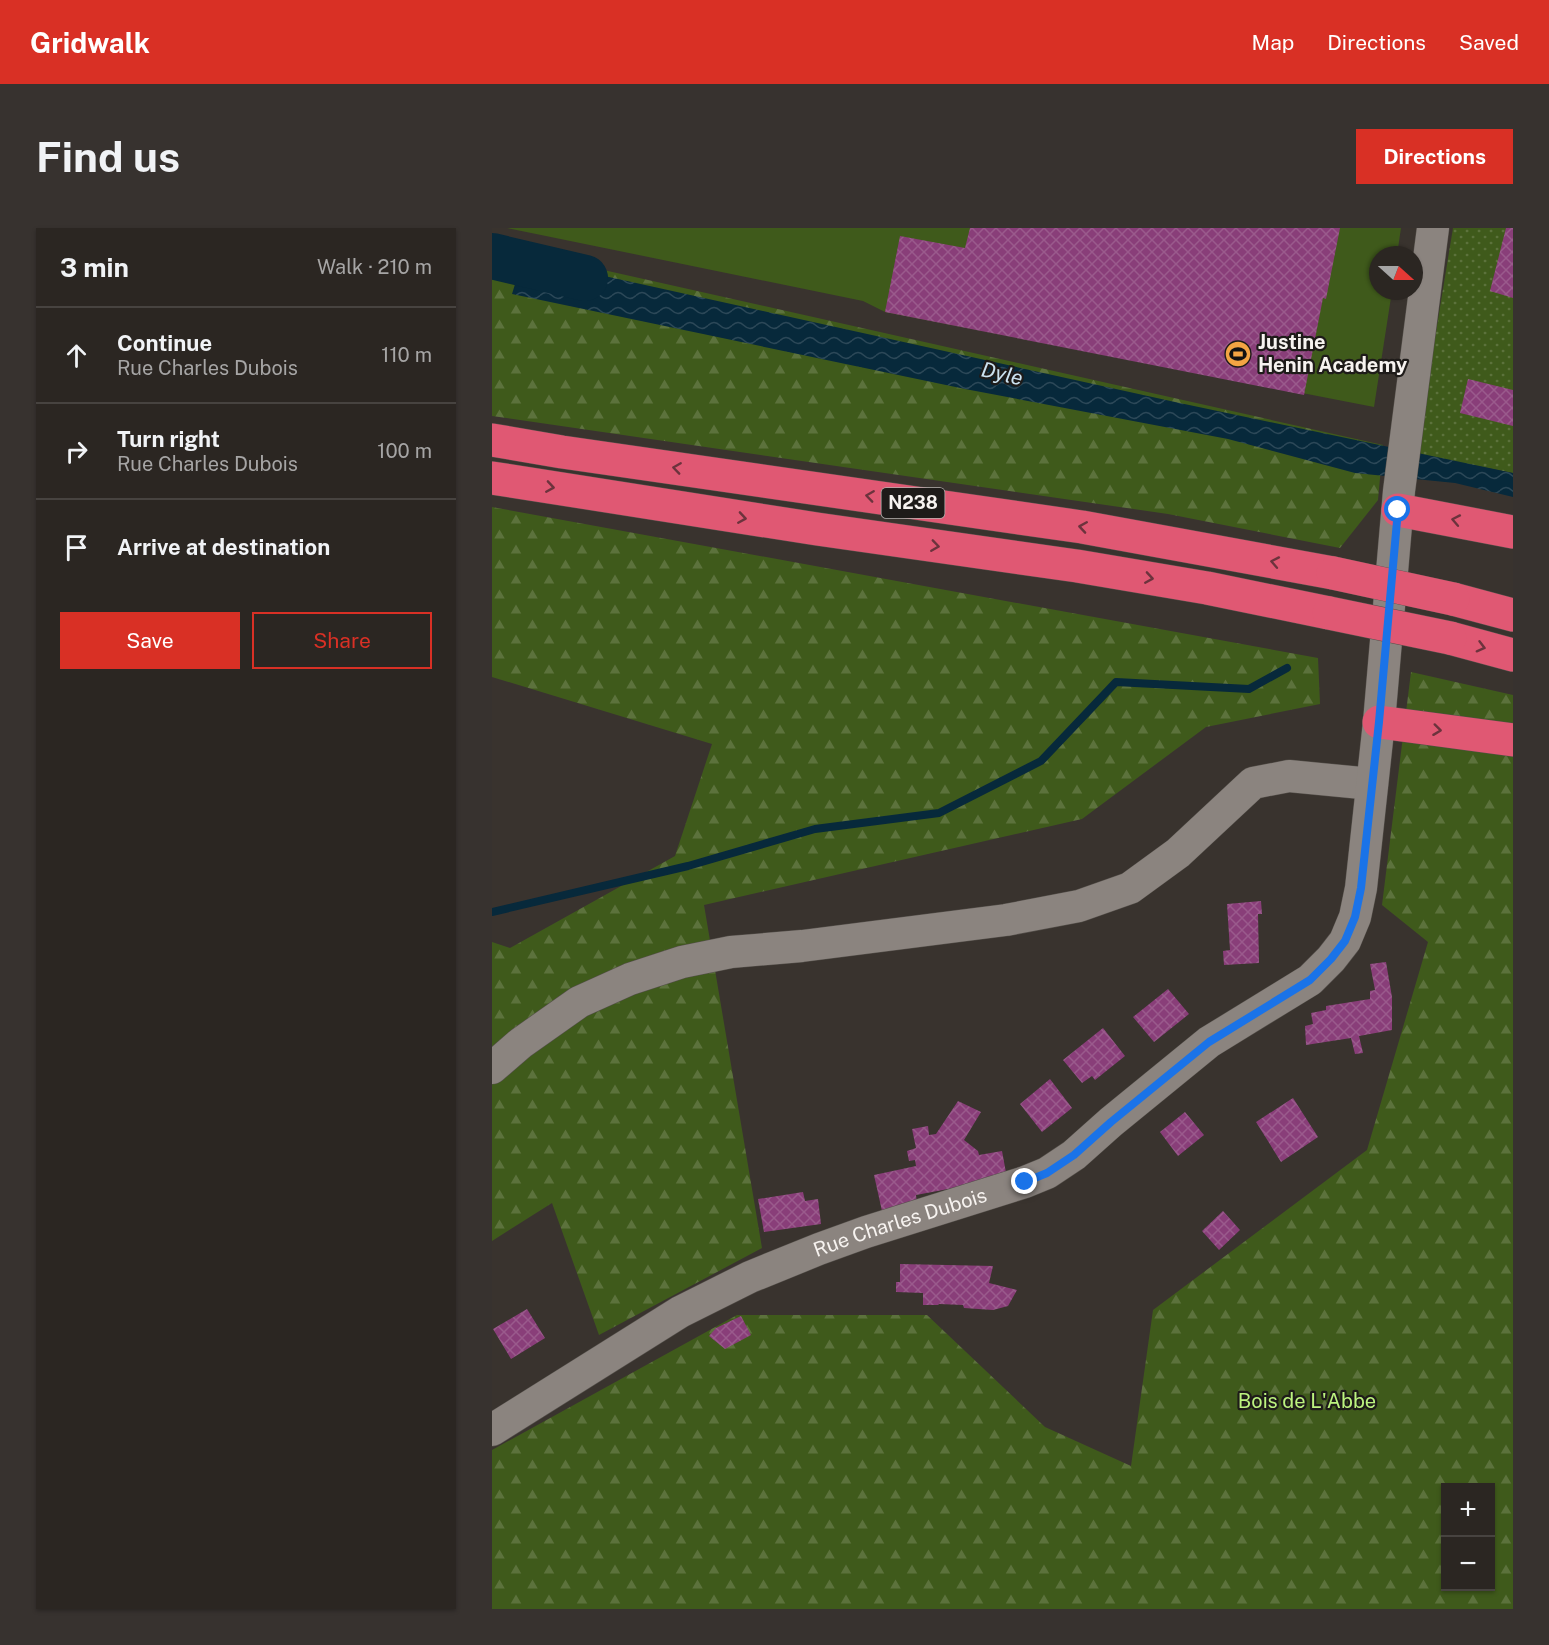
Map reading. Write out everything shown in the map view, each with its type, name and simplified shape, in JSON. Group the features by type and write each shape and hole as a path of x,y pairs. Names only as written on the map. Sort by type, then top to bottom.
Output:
{"highway":[{"name":"N238","path":"492,440 1082,527 1333,573 1453,599 1513,615"},
{"name":"N238","path":"492,478 817,529 1077,566 1207,588 1450,638 1513,655"},
{"path":"1398,501 1513,532"},
{"path":"1379,722 1513,740"}],"street":[{"name":"Rue Charles Dubois","path":"492,1430 680,1311 750,1277 866,1232 1047,1173 1074,1155 1209,1042 1310,980 1331,959 1345,941 1355,917 1361,888 1379,722 1398,501 1433,228"},
{"path":"492,1068 521,1043 579,1002 630,979 682,962 731,952 802,946 1006,920 1080,906 1130,888 1178,852 1253,783 1289,776 1372,783"}],"green space":[{"name":"Justine Henin Academy","path":"507,228 1401,228 1398,246 1369,246 1369,300 1391,300 1374,407 885,312 863,301"},
{"path":"1453,228 1513,228 1513,473 1416,454"},
{"path":"492,245 1383,445 1378,500 1340,548 1168,514 492,416"},
{"path":"492,507 1318,658 1320,704 1206,727 1082,819 704,905 762,1248 599,1335 552,1203 492,1241 492,942 510,948 675,856 712,744 492,677"},
{"name":"Bois de L'Abbe","path":"1411,672 1513,695 1513,1609 492,1609 492,1450 737,1315 927,1315 1045,1427 1131,1466 1153,1310 1367,1150 1428,942 1382,905"}],"water":[{"path":"523,258 1175,402 1513,473 1513,497 1455,483 1355,473 1228,439 965,389 512,294"}],"building":[{"name":"Justine Henin Academy","path":"970,228 1340,228 1326,299 1323,298 1304,395 885,312 900,236 965,248"},
{"path":"1506,228 1513,228 1513,298 1490,291"},
{"path":"1468,379 1513,390 1513,426 1460,413"},
{"path":"1261,901 1262,914 1258,914 1259,963 1224,965 1223,951 1230,950 1227,904"},
{"path":"1386,962 1392,997 1392,1030 1359,1036 1363,1053 1355,1054 1351,1038 1306,1045 1305,1026 1313,1024 1311,1013 1326,1010 1326,1006 1370,999 1370,991 1375,990 1370,964"},
{"path":"1168,989 1189,1014 1154,1042 1133,1017"},
{"path":"1103,1028 1125,1056 1095,1080 1092,1076 1082,1083 1063,1060"},
{"path":"1050,1079 1072,1108 1042,1132 1020,1104"},
{"path":"1293,1098 1318,1137 1281,1162 1256,1122"},
{"path":"958,1101 981,1112 964,1140 978,1151 979,1155 1002,1151 1007,1178 916,1195 917,1204 882,1211 874,1175 916,1166 915,1160 909,1161 907,1151 916,1148 912,1129 928,1126 929,1135 936,1134"},
{"path":"1185,1112 1204,1135 1178,1156 1160,1132"},
{"path":"803,1192 805,1201 818,1199 821,1224 764,1232 758,1199"},
{"path":"1223,1211 1240,1230 1219,1250 1202,1231"},
{"path":"900,1264 993,1266 989,1283 1017,1290 1008,1306 993,1310 964,1308 963,1305 923,1305 923,1293 896,1292 896,1282 900,1282"},
{"path":"527,1309 545,1338 511,1359 493,1329"},
{"path":"741,1316 751,1335 725,1349 709,1336 716,1328"}],"waterway":[{"name":"Dyle","path":"492,256 585,278"},
{"path":"492,912 688,866 815,829 939,813 1041,761 1116,682 1249,689 1287,668"}],"place":[{"name":"Justine Henin Academy","path":"1238,354"}],"route":[{"path":"1025,1182 1047,1173 1074,1155 1209,1042 1310,980 1345,941 1355,917 1361,888 1398,510"}]}
